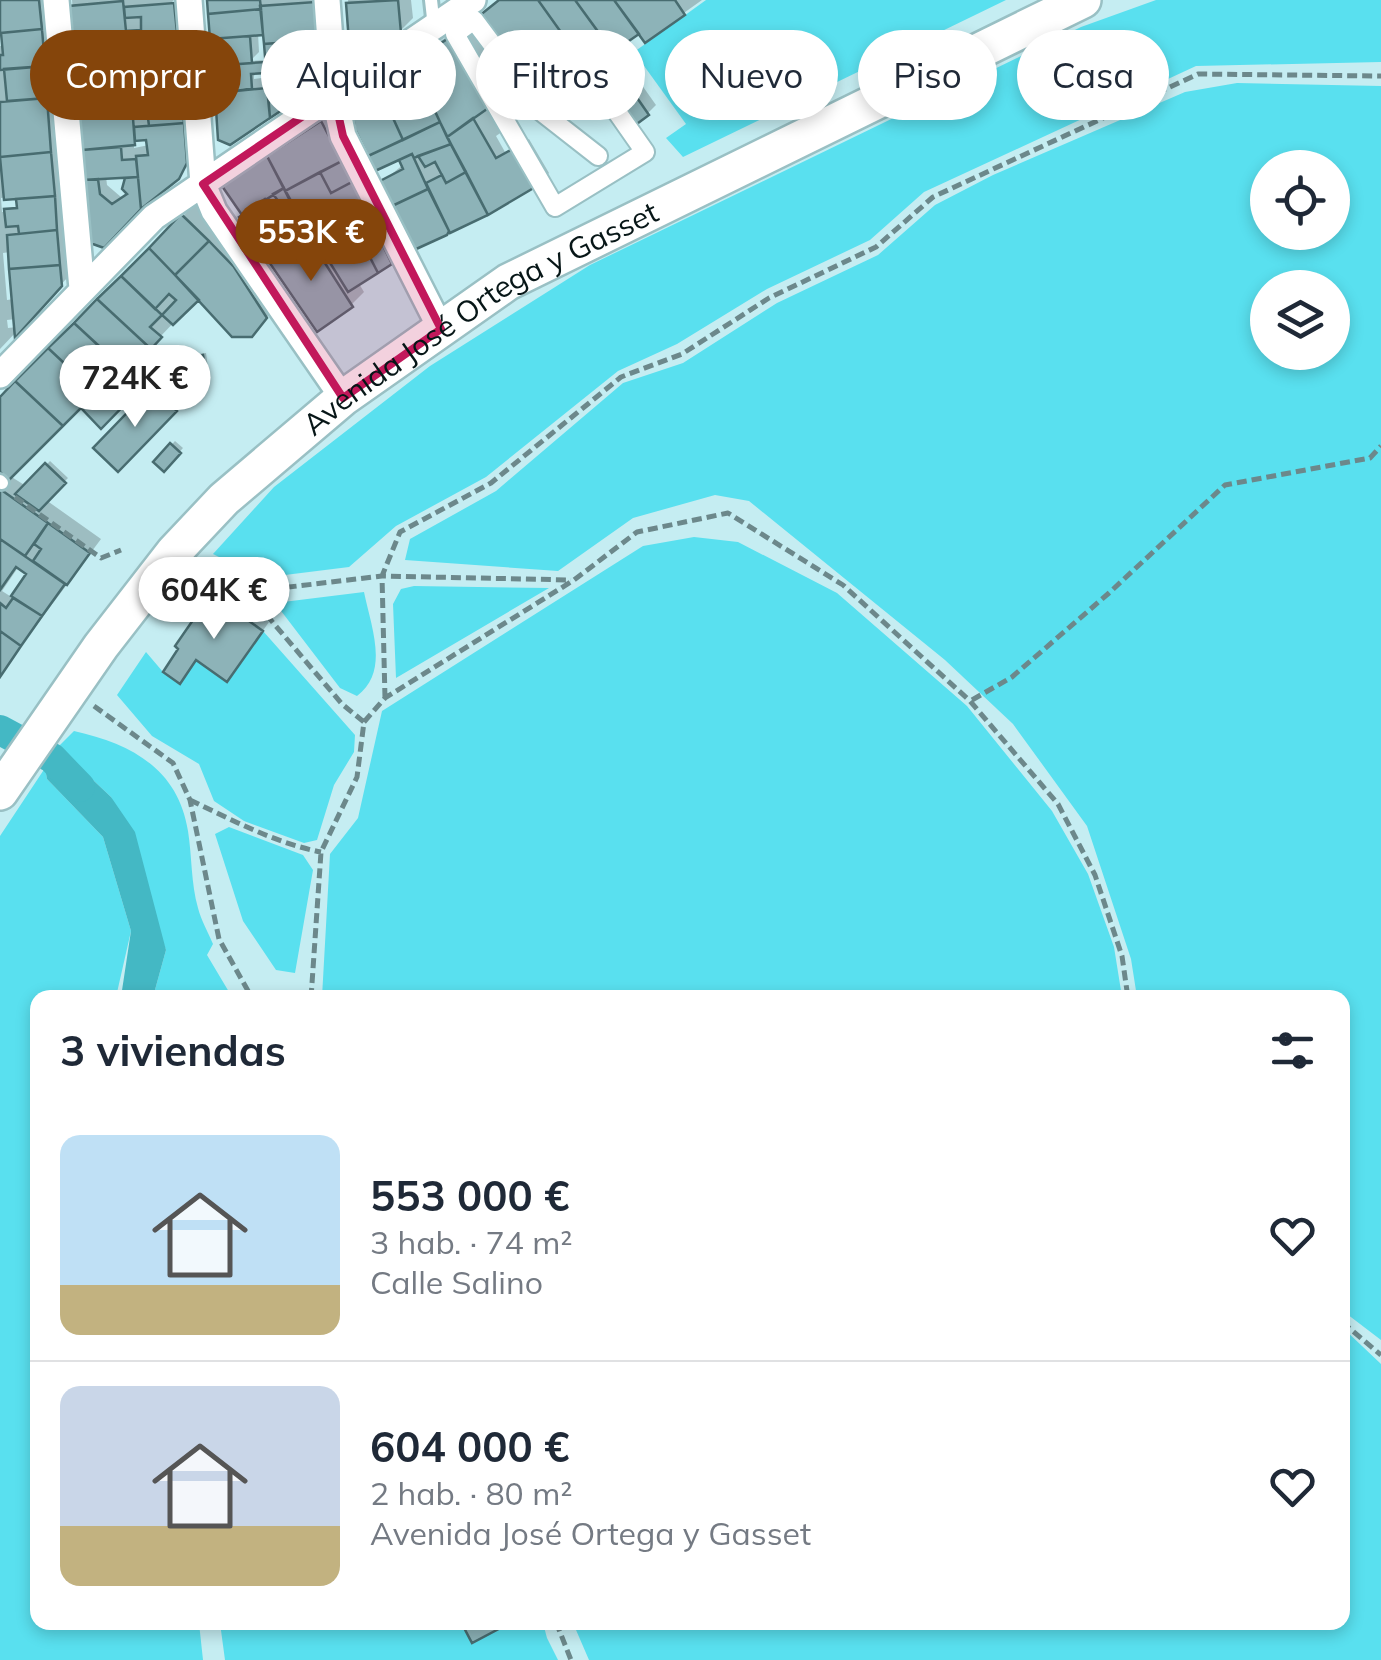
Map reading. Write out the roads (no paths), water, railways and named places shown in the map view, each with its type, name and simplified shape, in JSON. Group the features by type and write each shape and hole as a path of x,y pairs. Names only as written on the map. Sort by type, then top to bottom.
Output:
{"main road":[{"name":"Avenida José Ortega y Gasset","path":"0,792 70,689 174,552 224,499 343,398 508,282 1083,0"}],"street":[{"path":"56,0 82,289"},
{"path":"189,0 203,184 214,211 343,398"},
{"path":"327,0 329,30"},
{"path":"430,30 466,12"},
{"path":"466,12 519,80 568,42 646,152 555,207 455,34 466,12"},
{"path":"466,12 511,88 598,156"},
{"path":"0,375 154,217 298,120"},
{"path":"339,120 343,136 440,330"}],"lane":[{"path":"431,0 434,27"}],"waterway":[{"path":"0,730 52,758 80,787"}]}
